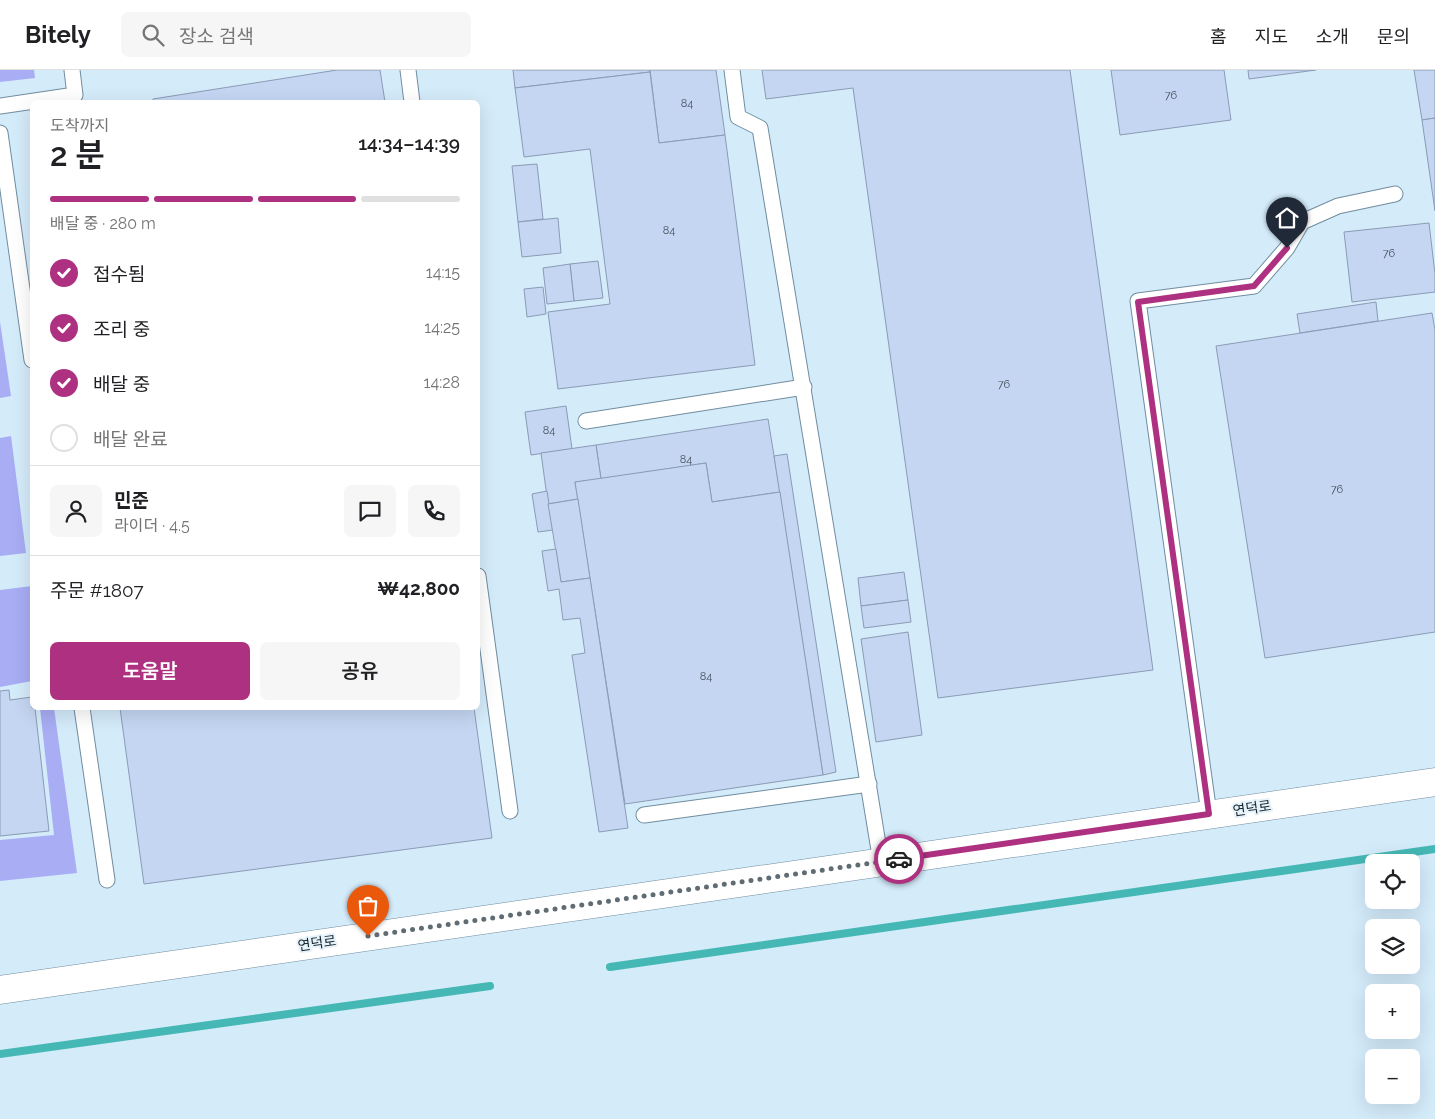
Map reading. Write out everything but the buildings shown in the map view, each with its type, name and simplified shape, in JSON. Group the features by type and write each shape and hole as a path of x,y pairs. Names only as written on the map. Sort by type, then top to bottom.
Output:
{"street":[{"name":"연덕로","path":"0,990 1435,782"}],"lane":[{"path":"38,100 75,94 72,70"},
{"path":"408,70 412,100"},
{"path":"732,70 738,117 760,128 881,862"},
{"path":"0,106 30,101"},
{"path":"0,133 30,346"},
{"path":"1209,814 1138,302 1254,286 1287,248 1302,222 1338,206 1395,194"},
{"path":"586,421 804,387"},
{"path":"480,591 510,811"},
{"path":"82,710 107,880"},
{"path":"644,815 869,784"}],"shaded area":[{"path":"0,70 1435,70 1435,1119 0,1119"},
{"path":"0,70 34,70 35,78 0,82"},
{"path":"0,322 11,396 0,398"},
{"path":"11,436 26,553 0,556 0,438"},
{"path":"30,586 30,681 0,687 0,590"},
{"path":"40,710 54,710 77,873 0,881 0,840 54,835"}],"waterway":[{"path":"610,967 1435,849"},
{"path":"0,1054 490,986"}],"way so far":[{"path":"368,936 899,859"}],"route":[{"path":"899,859 1209,814 1138,302 1254,286 1287,248"}]}
